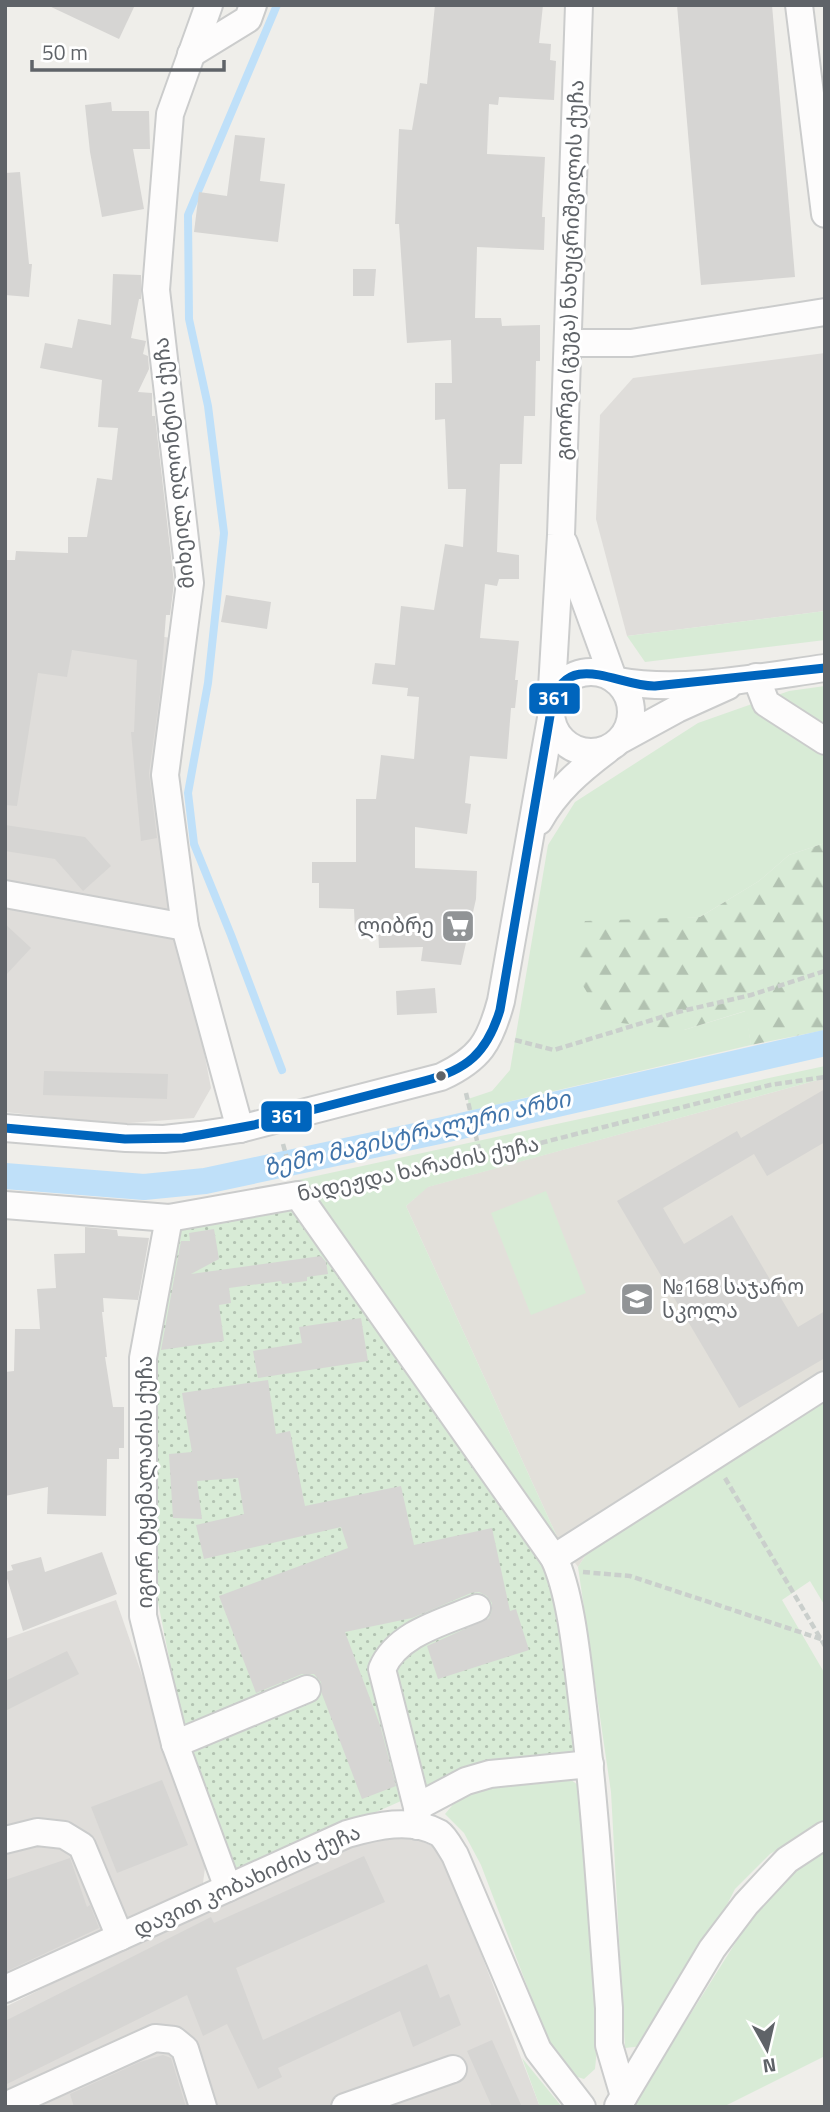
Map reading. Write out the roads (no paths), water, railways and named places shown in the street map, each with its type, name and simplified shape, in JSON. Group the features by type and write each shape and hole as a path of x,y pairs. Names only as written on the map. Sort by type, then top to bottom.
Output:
{"street":[{"name":"მიხეილ ღლონტის ქუჩა","path":"209,5 170,114 156,290 190,583 165,775 185,927 240,1129"},
{"path":"191,54 248,19 253,5"},
{"name":"გიორგი (გუგა) ნახუცრიშვილის ქუჩა","path":"531,839 551,711 569,342 579,5"},
{"path":"799,5 825,214"},
{"path":"569,342 631,343 825,312"},
{"name":"გიორგი (გუგა) ნახუცრიშვილის ქუჩა","path":"561,534 615,680"},
{"path":"615,680 625,690 632,710 631,720 614,745 595,753 571,748 555,730 551,711 556,692 564,682 575,675 601,673 615,680 643,686 749,678 825,668"},
{"path":"749,678 766,703 825,741"},
{"path":"5,1128 164,1139 240,1129 440,1077 460,1068 485,1046 492,1030 501,1001 531,839 547,807 560,789 575,774 614,745 677,709 749,678"},
{"path":"5,894 185,927"},
{"name":"ნადეჟდა ხარაძის ქუჩა","path":"5,1205 169,1218 296,1188 557,1565"},
{"name":"იგორ ტყემალაძის ქუჩა","path":"169,1218 143,1358 143,1616 175,1744 228,1888"},
{"path":"621,2102 609,2045 609,2008 590,1764 577,1658 557,1565 825,1385"},
{"path":"477,1608 409,1638 388,1655 382,1669 418,1817 466,1781 490,1774 590,1764"},
{"path":"175,1744 307,1689"},
{"name":"დავით კობახიძის ქუჩა","path":"5,1989 347,1834 418,1817 440,1834 455,1855 538,2050 582,2107"},
{"path":"5,1840 37,1832 64,1835 82,1846 120,1937"},
{"path":"621,2102 712,1950 746,1903 787,1860 825,1835"},
{"path":"5,2106 155,2038 174,2040 185,2049 203,2107"},
{"path":"345,2107 453,2068"}],"waterway":[{"path":"277,5 188,215 189,319 208,406 224,533 208,683 188,793 194,844 282,1070"},
{"name":"ზემო მაგისტრალური არხი","path":"5,1176 144,1187 205,1181 825,1043"}],"place":[{"name":"ლიბრე","path":"458,926"},
{"name":"№168 საჯარო სკოლა","path":"637,1299"}]}
